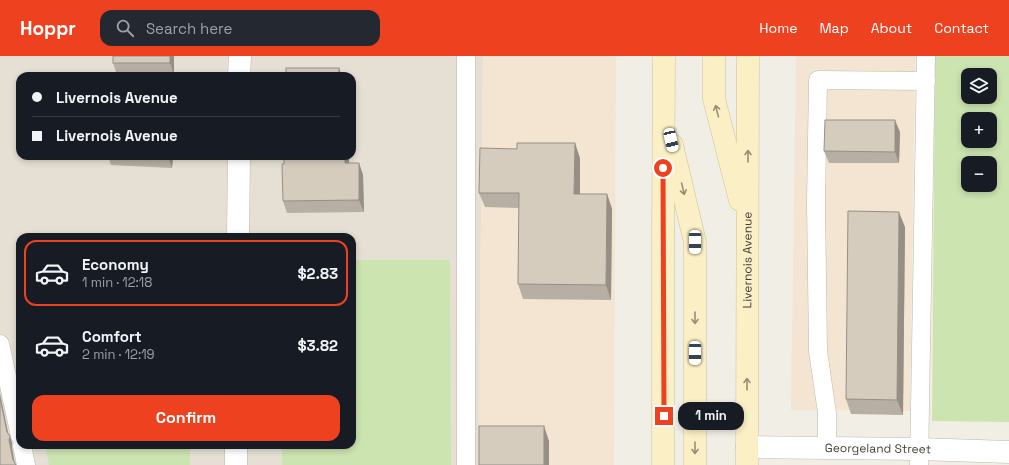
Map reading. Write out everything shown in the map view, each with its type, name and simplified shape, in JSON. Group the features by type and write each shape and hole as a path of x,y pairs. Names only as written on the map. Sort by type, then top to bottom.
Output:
{"main road":[{"path":"663,465 664,56"},
{"path":"714,56 714,98 747,230"},
{"name":"Livernois Avenue","path":"747,456 748,56"},
{"path":"664,111 695,242 695,465"}],"street":[{"path":"240,56 240,72"},
{"path":"238,233 239,160"},
{"name":"Georgeland Street","path":"747,456 826,448 919,457 1009,452"},
{"path":"236,449 236,465"}],"lane":[{"path":"466,56 466,465"},
{"path":"919,457 926,56"},
{"path":"826,448 826,413 818,352 816,202 818,80 926,81"},
{"path":"0,344 16,418"},
{"path":"23,449 26,465"}],"shaded area":[{"path":"0,56 483,56 479,465 0,465"},
{"path":"483,56 616,56 614,465 479,465"},
{"path":"796,56 915,56 910,411 791,410"}],"green space":[{"path":"935,56 1009,56 1009,422 932,421"},
{"path":"356,260 450,260 451,465 282,465 282,449 356,449"},
{"path":"46,449 190,449 190,465 49,465"}],"building":[{"path":"113,56 170,56 170,63 113,63"},
{"path":"286,68 339,68 339,72 286,72"},
{"path":"825,120 895,120 895,152 824,151"},
{"path":"517,143 575,143 574,194 607,194 606,285 518,284 519,193 479,193 480,148 517,149"},
{"path":"284,160 345,160 345,163 359,163 359,200 283,201 282,164 284,164"},
{"path":"848,211 899,212 897,400 846,399"},
{"path":"0,398 7,432 10,436 9,440 13,460 16,465 0,465"},
{"path":"479,426 544,426 544,465 479,465"}],"route":[{"path":"663,168 664,416"}]}
